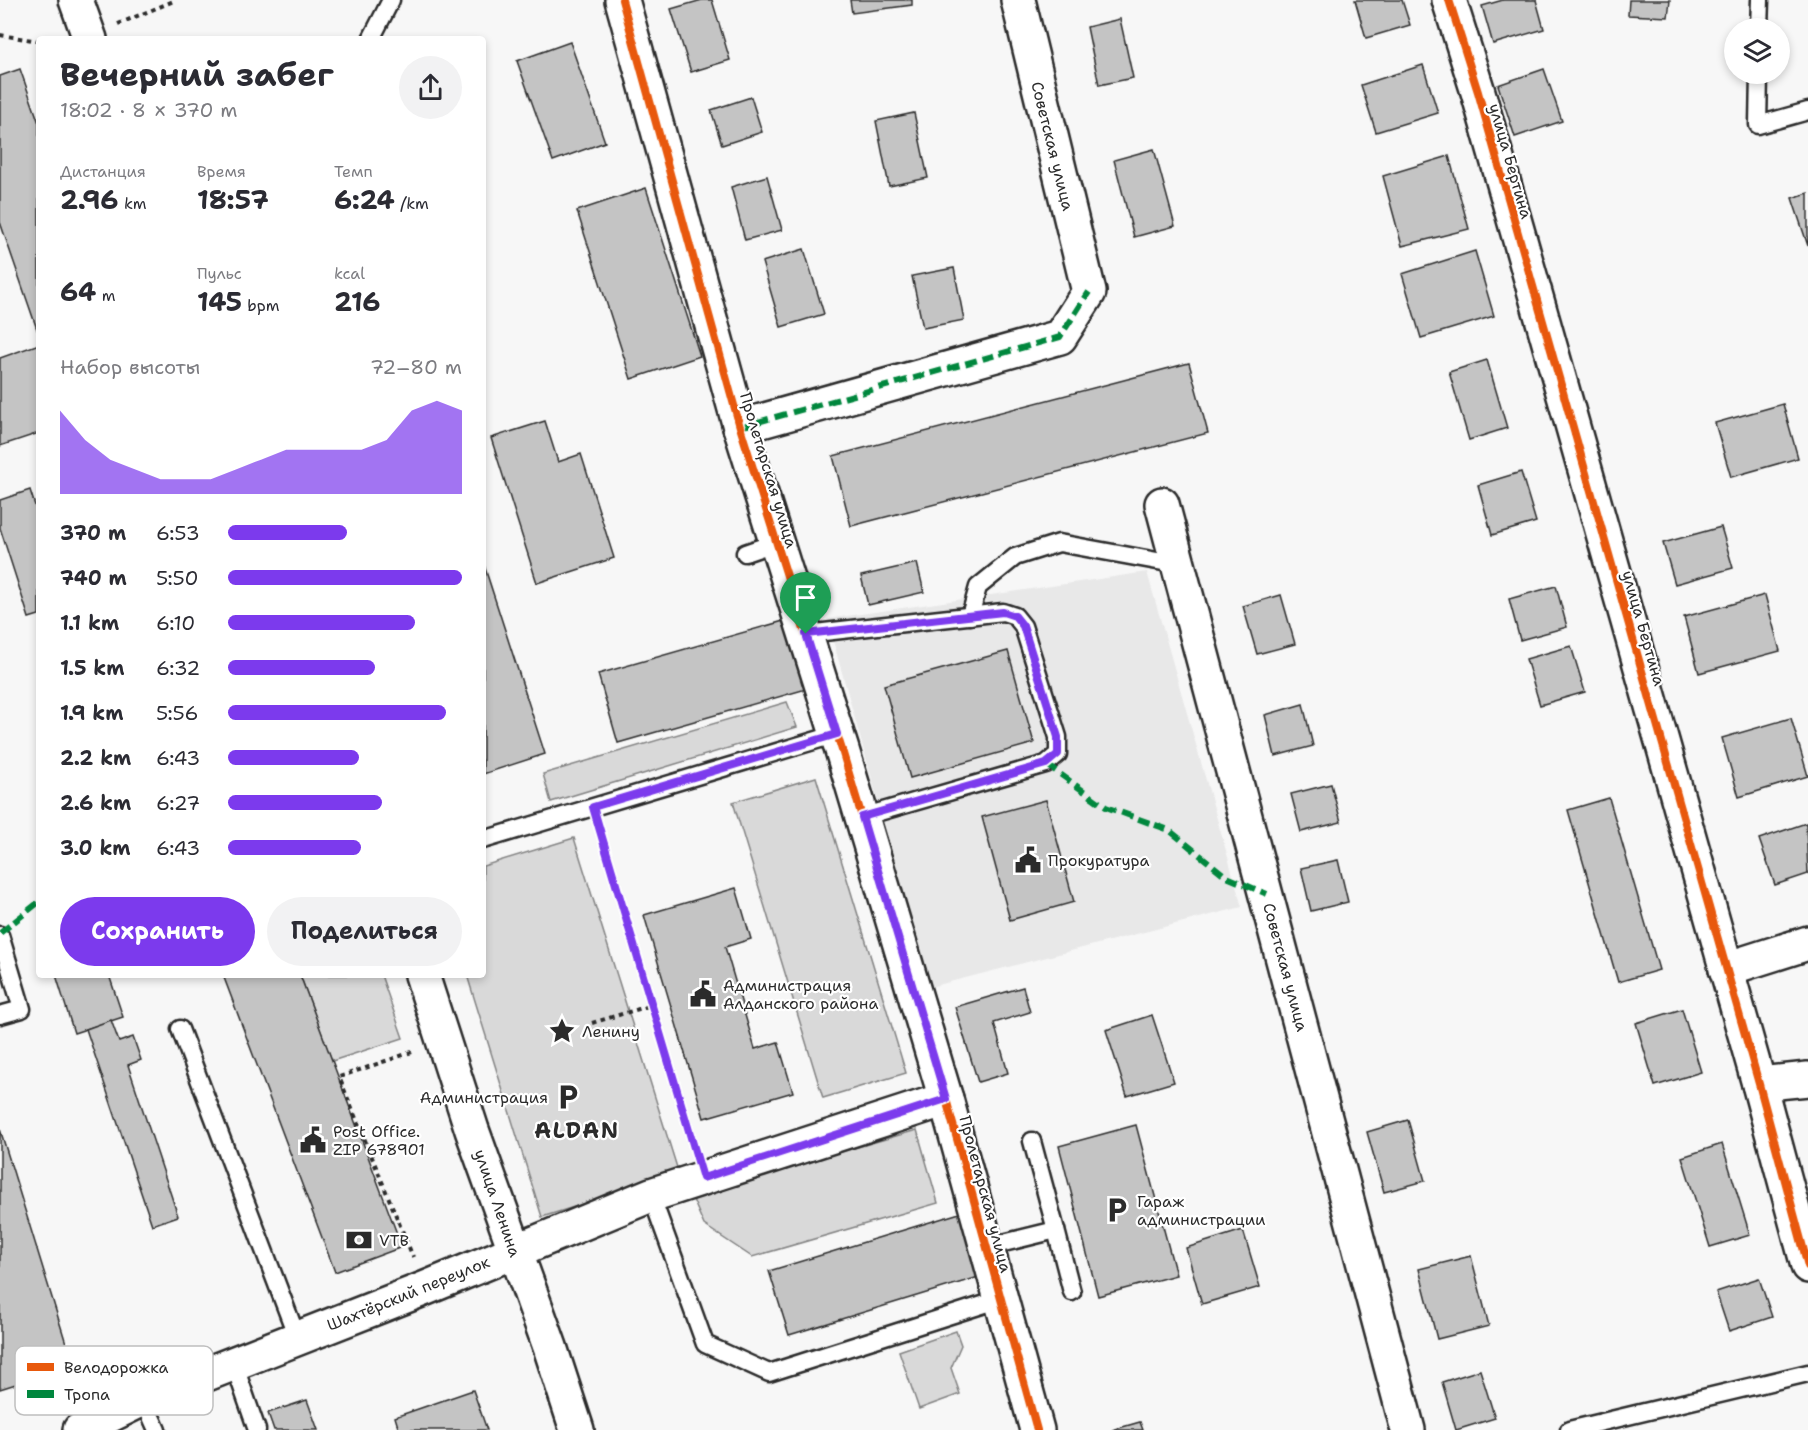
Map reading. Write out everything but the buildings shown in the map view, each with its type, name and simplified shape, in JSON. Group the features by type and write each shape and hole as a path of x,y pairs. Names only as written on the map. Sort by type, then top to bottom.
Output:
{"street":[{"path":"76,0 89,36"},
{"name":"Пролетарская улица","path":"622,0 740,427 837,734 946,1099 1037,1430"},
{"name":"Советская улица","path":"740,427 1060,337 1089,292 1018,0"},
{"name":"улица Бертина","path":"1449,0 1478,92 1759,1084 1808,1266"},
{"name":"Советская улица","path":"1162,504 1408,1430"},
{"path":"1726,969 1808,943"},
{"name":"улица Ленина","path":"423,978 472,1130 550,1347 577,1430"},
{"path":"1759,1084 1808,1079"},
{"name":"Шахтёрский переулок","path":"213,1372 426,1288 651,1195 946,1099"},
{"name":"Шахтёрский переулок","path":"80,1430 110,1415"}],"lane":[{"path":"373,36 391,0"},
{"path":"1760,0 1760,18"},
{"path":"1759,84 1758,125 1808,111"},
{"path":"745,553 777,542"},
{"path":"970,616 978,587 1015,557 1059,543 1179,565"},
{"path":"806,634 1003,612 1015,616 1023,626 1058,737 1058,754 1046,764 862,817"},
{"path":"486,839 593,807 661,793 837,734"},
{"path":"0,935 21,1009 0,1016"},
{"path":"180,1029 297,1338"},
{"path":"1032,1141 1072,1292"},
{"path":"651,1195 705,1344 769,1373 1001,1299"},
{"path":"987,1247 1056,1230"},
{"path":"234,1364 257,1430"},
{"path":"1569,1430 1808,1373"},
{"path":"150,1415 157,1430"}],"path":[{"path":"95,36 176,0"},
{"path":"0,35 36,41"},
{"path":"593,807 703,1178"},
{"path":"592,1023 652,1005"},
{"path":"384,1061 339,1077 426,1288"}],"shaded area":[{"path":"1147,572 1242,907 930,987 827,619"},
{"path":"787,702 797,727 551,802 543,774"},
{"path":"816,777 906,1073 823,1098 733,802"},
{"path":"574,838 679,1174 542,1217 468,978 486,978 486,865"},
{"path":"301,978 382,978 403,1038 332,1061"},
{"path":"917,1130 938,1203 752,1257 704,1225 691,1195"},
{"path":"956,1331 961,1345 951,1368 960,1394 919,1409 899,1351"}],"marked path":[{"path":"740,427 1060,337 1089,292"},
{"path":"1046,764 1106,807 1169,830 1227,877 1267,894"},
{"path":"0,933 36,904"}],"cycle path":[{"path":"622,0 740,427 842,750 946,1099 1037,1430"},
{"path":"1449,0 1478,92 1759,1084 1808,1266"}],"place":[{"name":"Прокуратура","path":"1028,860"},
{"name":"Администрация Алданского района","path":"703,994"},
{"name":"Ленину","path":"562,1031"},
{"name":"Администрация","path":"568,1097"},
{"name":"Post Office. ZIP 678901","path":"313,1140"},
{"name":"Гараж администрации","path":"1117,1210"},
{"name":"VTB","path":"359,1240"}],"district":[{"name":"ALDAN","path":"577,1130"}],"route":[{"path":"1003,612 1015,616 1023,626 1058,737 1058,754 1046,764 862,817 946,1099 703,1178 593,807 837,734 806,634 1003,612"}]}
